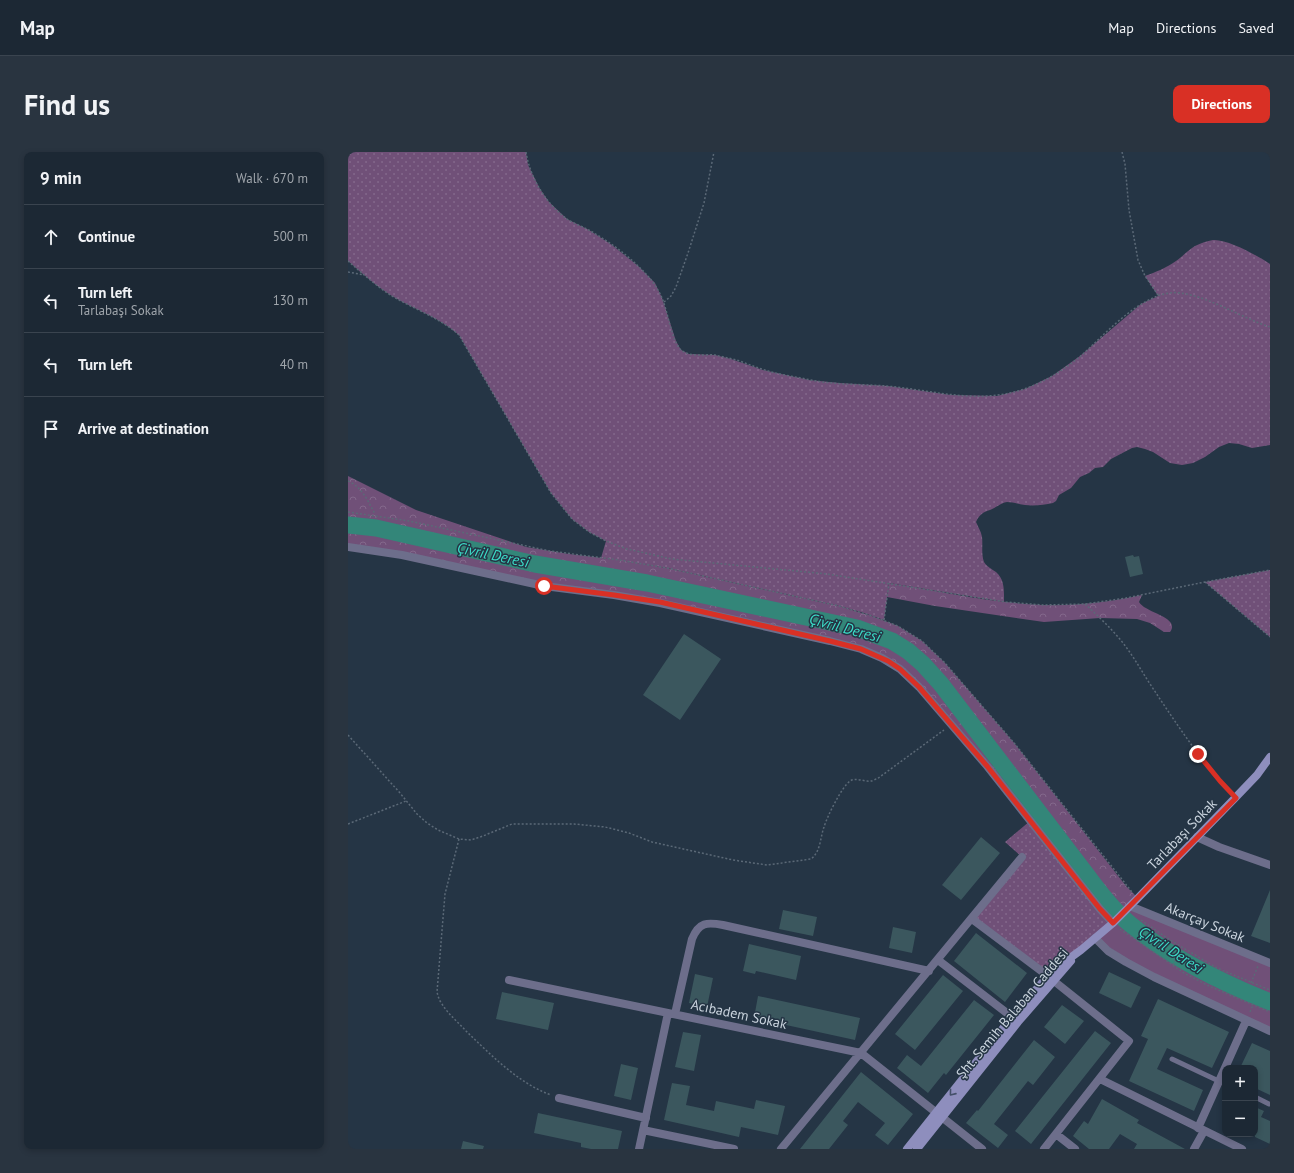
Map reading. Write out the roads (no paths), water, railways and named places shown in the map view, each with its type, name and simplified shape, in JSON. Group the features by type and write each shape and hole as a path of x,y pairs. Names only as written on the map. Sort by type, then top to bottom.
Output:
{"street":[{"path":"348,547 402,555 544,586 660,602 851,646 876,655 900,669 919,687 987,766 1100,909 1114,922"},
{"name":"Tarlabaşı Sokak","path":"1114,922 1236,798 1269,760"},
{"path":"1197,837 1219,847 1270,865"},
{"path":"781,1149 1022,857"},
{"name":"Akarçay Sokak","path":"1128,908 1270,963"},
{"path":"972,918 1129,1041 1044,1149"},
{"name":"Şht. Semih Balaban Caddesi","path":"907,1149 939,1115 1023,1017 1059,966 1081,950 1114,922"},
{"path":"639,1149 671,1014 692,939 700,926 707,923 723,925 929,971"},
{"path":"1095,938 1108,951 1126,962 1246,1021 1270,1031"},
{"path":"938,960 1012,1017"},
{"name":"Şht. Semih Balaban Caddesi","path":"918,1149 939,1115 1012,1017 1051,979"},
{"name":"Acıbadem Sokak","path":"509,980 861,1053 982,1149"},
{"path":"1229,1065 1246,1021"},
{"path":"1100,1079 1242,1149"},
{"path":"1194,1149 1201,1129 1222,1082"},
{"path":"559,1098 646,1118"},
{"path":"643,1130 734,1149"},
{"path":"1056,1134 1075,1149"}],"lane":[{"path":"1172,1059 1222,1082"},
{"path":"1258,1099 1268,1104"}],"waterway":[{"name":"Çivril Deresi","path":"348,525 376,528 535,564 647,583 857,628 892,641 908,651 923,664 941,684 1099,891 1124,919 1162,948 1179,958 1233,986 1270,1002"}]}
